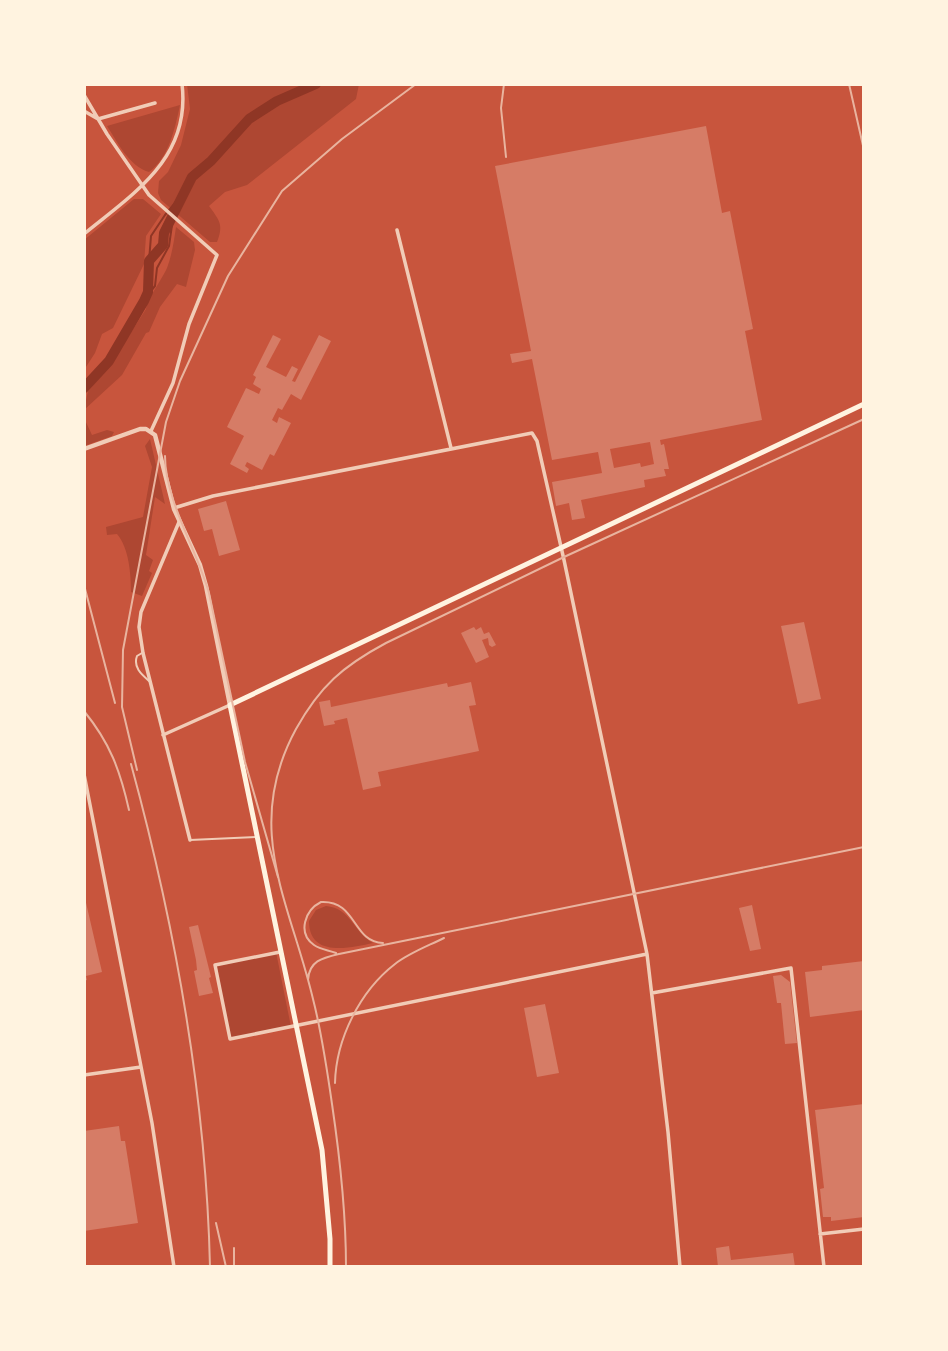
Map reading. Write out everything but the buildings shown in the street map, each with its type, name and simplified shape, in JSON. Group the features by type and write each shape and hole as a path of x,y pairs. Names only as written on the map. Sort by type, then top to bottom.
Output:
{"main road":[{"path":"330,1267 322,1150 230,705 864,404"}],"street":[{"path":"84,234 164,163 183,113 182,84"},
{"path":"84,95 142,185 158,204 217,255 189,324 173,383 151,431"},
{"path":"84,111 98,119 155,103"},
{"path":"397,230 451,448"},
{"path":"84,449 140,429 151,431 157,440 174,509 203,576 230,705 163,735"},
{"path":"174,509 213,496 532,433 537,441 562,548 647,954 668,1132 680,1267"},
{"path":"179,522 141,612 139,626 143,653 190,840"},
{"path":"84,774 141,1067 174,1267"},
{"path":"282,951 215,965 230,1039 647,954"},
{"path":"652,993 791,968 824,1267"},
{"path":"84,1075 141,1067"},
{"path":"821,1234 864,1228"}],"lane":[{"path":"143,653 136,656 135,663 139,673 150,682"},
{"path":"190,840 258,837"}],"shaded area":[{"path":"187,84 359,84 356,99 247,185 225,192 209,206 220,226 217,242 210,242 161,200 158,193 159,181 168,172 181,145 190,109"},
{"path":"180,105 166,151 149,172 130,159 107,126"},
{"path":"134,199 143,199 161,214 146,236 144,264 113,328 102,334 95,353 84,370 84,240"},
{"path":"176,227 194,242 195,250 186,287 177,284 160,307 149,332 122,375 84,410 88,391 109,367 146,309 167,268"},
{"path":"84,418 92,435 107,430 114,432 112,436 84,446"},
{"path":"150,439 165,504 155,497 146,555 153,560 149,571 152,573 142,596 131,592 130,569 124,546 117,534 107,535 106,527 143,517 152,467 145,446"},
{"path":"326,906 341,911 373,943 332,948 316,941 309,921 316,910"},
{"path":"276,952 291,1027 230,1039 215,965"}],"waterway":[{"path":"84,388 109,361 144,301 148,292 149,261 163,245 164,233 192,177 211,161 249,119 277,101 316,84"},
{"path":"149,261 151,236 184,192"},
{"path":"145,298 155,286 157,268 169,246 174,211"}],"tram line":[{"path":"346,1267 340,1165 324,1052 313,999 283,897 272,832 273,799 280,765 305,714 334,678 386,643 564,557 864,419"},
{"path":"308,980 314,964 339,954 864,847"},
{"path":"336,953 317,947 306,934 307,916 321,902 342,907 365,936 383,943"},
{"path":"335,1083 336,1066 345,1033 371,988 400,960 444,938"}],"railway":[{"path":"137,770 122,707 123,650 166,422 180,381 228,276 282,191 342,139 416,84"},
{"path":"504,84 501,108 506,157"},
{"path":"849,84 864,150"},
{"path":"165,456 170,490 209,593 245,762 278,877"},
{"path":"84,585 115,703"},
{"path":"84,711 101,734 113,758 129,810"},
{"path":"131,764 162,888 186,1013 202,1139 210,1267"},
{"path":"216,1223 226,1267"},
{"path":"234,1248 234,1267"}]}
